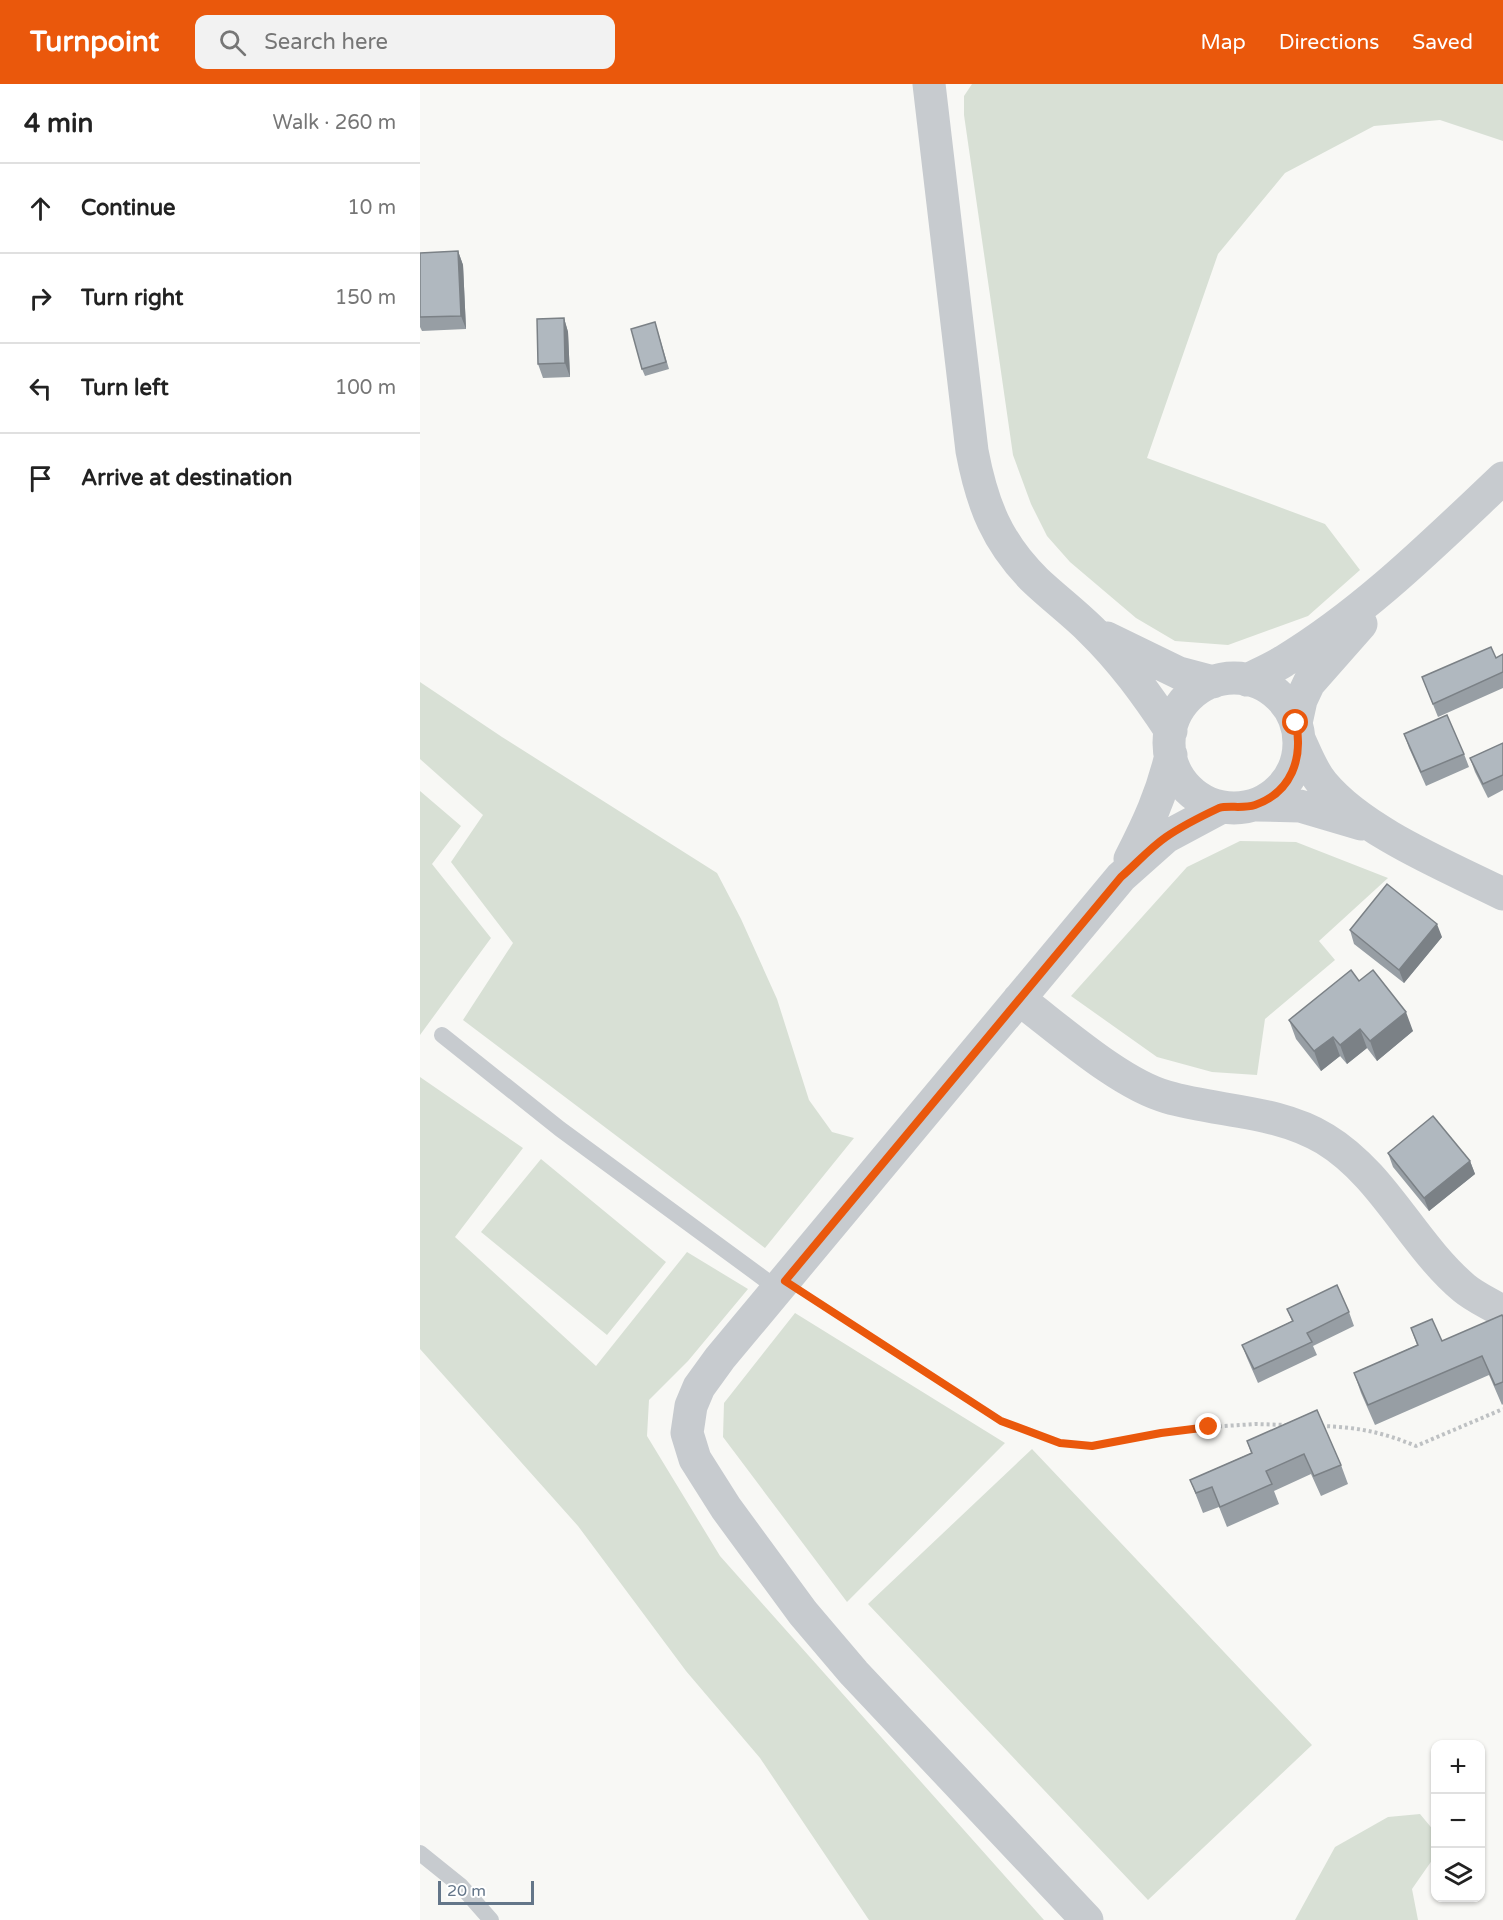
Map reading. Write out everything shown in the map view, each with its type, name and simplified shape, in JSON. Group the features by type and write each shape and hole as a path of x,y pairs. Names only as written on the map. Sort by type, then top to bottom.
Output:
{"street":[{"path":"929,84 970,440 978,485 987,512 1003,540 1035,580 1092,631 1134,677 1171,743 1175,770 1194,795 1222,807 1300,806 1330,814 1377,830 1503,894"},
{"path":"1247,680 1283,662 1317,640 1397,577 1503,478"},
{"path":"1256,805 1271,797 1284,786 1293,772 1299,756 1298,731 1301,700 1309,683 1355,632 1397,577"},
{"path":"1092,631 1179,673 1213,682"},
{"path":"1121,877 1151,819 1164,784 1176,715 1185,701 1198,689 1230,678 1263,685 1277,694 1289,707 1323,783 1344,804 1377,830"},
{"path":"1087,1920 854,1673 803,1613 726,1508 695,1459 687,1433 691,1406 699,1387 720,1358 1121,877 1166,837 1222,807"},
{"path":"1019,999 1108,1067 1155,1093 1293,1124 1324,1138 1349,1156 1465,1289 1503,1312"}],"lane":[{"path":"442,1035 560,1129 782,1285"},
{"path":"420,1853 461,1886 491,1920"}],"path":[{"path":"782,1285 1001,1421 1060,1443 1092,1446 1209,1427 1256,1424 1295,1425"},
{"path":"1316,1426 1348,1427 1389,1435 1416,1446 1503,1409"}],"shaded area":[{"path":"972,84 1503,84 1503,141 1440,120 1374,126 1285,173 1218,254 1147,458 1325,524 1360,570 1308,616 1228,645 1175,641 1136,618 1070,562 1047,536 1031,504 1013,455 964,115 964,96"},
{"path":"420,682 502,737 717,873 741,919 777,999 809,1100 832,1132 854,1138 765,1248 463,1020 513,943 451,862 483,815 420,759"},
{"path":"420,791 461,826 432,864 491,938 420,1035"},
{"path":"1240,841 1296,842 1388,878 1319,941 1335,960 1265,1019 1257,1075 1212,1072 1157,1057 1071,996 1187,867"},
{"path":"420,1077 523,1148 455,1237 596,1366 687,1252 748,1289 688,1361 649,1400 647,1436 720,1556 1044,1920 869,1920 760,1758 686,1671 578,1526 420,1349"},
{"path":"541,1159 666,1262 607,1335 481,1232"},
{"path":"795,1313 1005,1443 847,1602 723,1437 724,1403"},
{"path":"1032,1449 1312,1745 1148,1900 868,1604"},
{"path":"1420,1814 1431,1827 1431,1862 1412,1889 1418,1920 1295,1920 1335,1847 1388,1817"}],"building":[{"path":"458,251 461,316 420,317 420,253"},
{"path":"564,318 565,363 538,364 537,319"},
{"path":"655,322 666,362 642,369 631,329"},
{"path":"1491,647 1496,658 1503,654 1503,672 1433,704 1422,677"},
{"path":"1447,715 1464,754 1421,772 1404,734"},
{"path":"1503,743 1503,775 1483,784 1470,758"},
{"path":"1387,884 1437,924 1399,970 1350,930"},
{"path":"1351,970 1359,981 1373,970 1406,1012 1370,1041 1360,1029 1340,1045 1333,1037 1314,1051 1289,1020"},
{"path":"1433,1116 1470,1161 1424,1198 1388,1153"},
{"path":"1337,1285 1349,1312 1307,1333 1312,1342 1254,1369 1242,1345 1293,1321 1287,1309"},
{"path":"1502,1315 1503,1382 1495,1385 1482,1356 1368,1405 1354,1373 1418,1345 1411,1328 1432,1319 1442,1341"},
{"path":"1317,1410 1341,1465 1314,1476 1304,1454 1266,1471 1272,1484 1220,1507 1212,1487 1196,1493 1190,1480 1252,1453 1247,1441"}],"route":[{"path":"1209,1427 1092,1446 1060,1443 1001,1421 785,1281 1121,877 1166,837 1222,807 1239,808 1256,805 1271,797 1284,786 1299,756 1296,723"}]}
